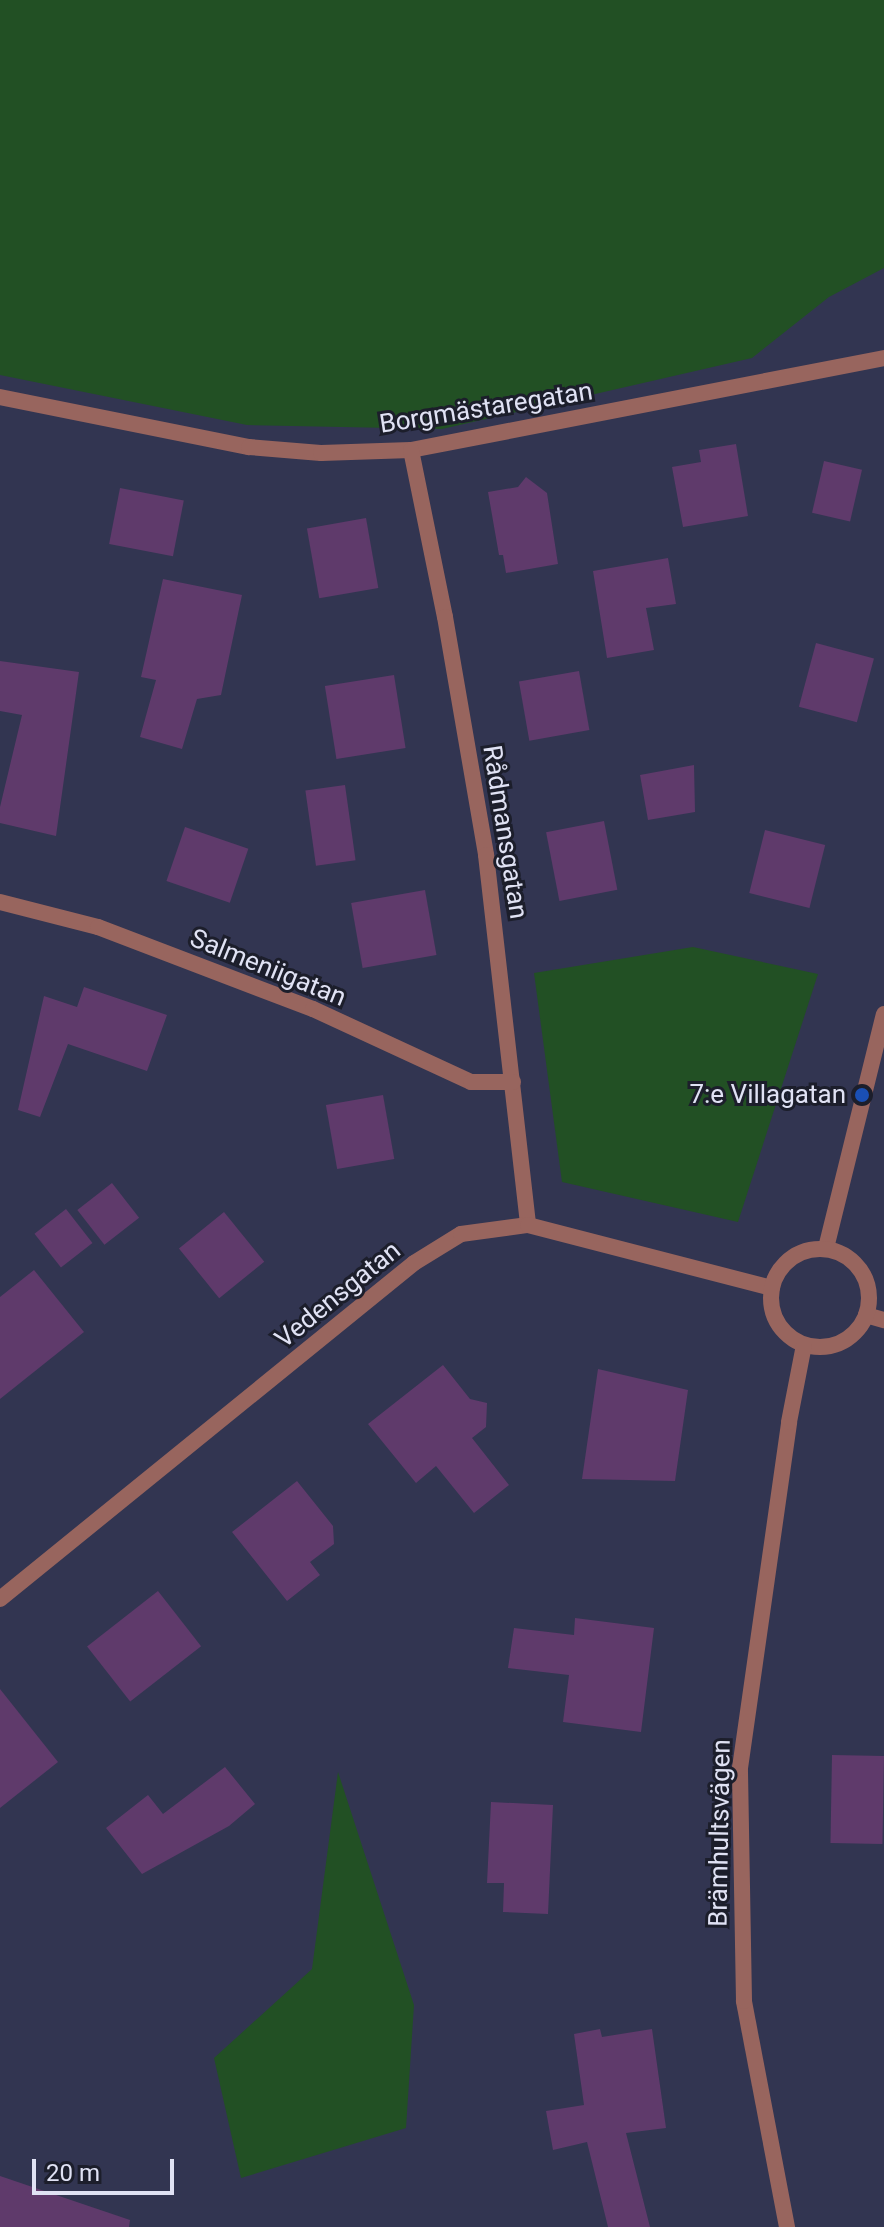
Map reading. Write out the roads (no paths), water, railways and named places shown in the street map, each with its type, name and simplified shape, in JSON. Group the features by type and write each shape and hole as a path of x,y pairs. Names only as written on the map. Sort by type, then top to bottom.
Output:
{"street":[{"name":"Borgmästaregatan","path":"0,397 249,447 321,453 411,450 884,358"},
{"name":"Rådmansgatan","path":"411,450 445,617 486,855 528,1225"},
{"name":"Salmeniigatan","path":"0,902 98,927 313,1009 471,1082 513,1082"},
{"path":"826,1248 884,1014"},
{"name":"Vedensgatan","path":"0,1599 414,1263 461,1234 528,1225 772,1288"},
{"path":"826,1248 853,1260 863,1272 870,1301 866,1315 848,1339 820,1348 804,1345 781,1329 774,1317 772,1288 782,1266 791,1258 801,1252 826,1248"},
{"path":"866,1315 884,1320"},
{"name":"Brämhultsvägen","path":"787,2227 744,2001 740,1768 789,1422 804,1345"}],"place":[{"name":"7:e Villagatan","path":"862,1095"}]}
